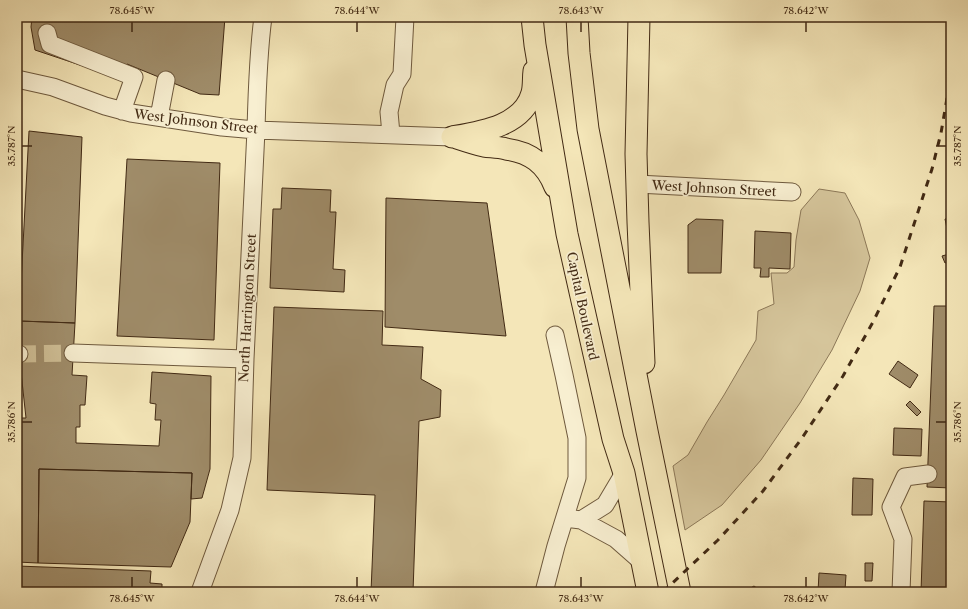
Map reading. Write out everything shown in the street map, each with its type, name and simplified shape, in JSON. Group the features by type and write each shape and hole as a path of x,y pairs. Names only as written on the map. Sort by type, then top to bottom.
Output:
{"main road":[{"name":"Capital Boulevard","path":"532,17 535,45 569,241 612,439 624,473 648,592"},
{"path":"577,17 579,54 588,129 680,592"},
{"path":"639,17 636,154 647,431"},
{"path":"452,137 495,128 509,121 521,112 532,94 535,45"},
{"path":"452,137 484,146 517,150 532,157 548,172 562,206"}],"street":[{"name":"North Harrington Street","path":"200,592 230,510 242,458 258,71 263,17"},
{"path":"391,134 389,112 395,85 402,74 405,17"},
{"path":"47,33 50,44 134,77 122,110"},
{"name":"West Johnson Street","path":"17,79 53,87 105,106 144,116 222,127 256,130 452,137"},
{"path":"159,117 166,80"},
{"name":"West Johnson Street","path":"637,184 792,192"},
{"path":"544,592 556,546 573,519 577,478 577,438 555,335"},
{"path":"74,353 245,359"},
{"path":"573,519 605,505 624,473"},
{"path":"901,592 903,539 891,507 905,477 928,474"},
{"path":"573,519 616,540 641,561"}],"shaded area":[{"path":"819,189 845,193 859,220 870,258 860,291 832,350 800,403 761,460 722,505 685,530 673,466 688,455 756,340 758,311 774,304 771,273 787,273 794,267 796,240 801,210"}],"building":[{"path":"32,17 225,17 219,95 200,94 127,64 122,79 35,50 31,27"},
{"path":"29,131 82,137 75,323 19,321"},
{"path":"127,159 220,163 214,340 117,336"},
{"path":"282,188 331,190 330,212 336,212 333,269 345,270 344,292 270,288 273,209 281,209"},
{"path":"386,198 487,203 506,336 385,327"},
{"path":"951,218 951,248 945,219"},
{"path":"696,219 723,220 721,273 688,273 688,225"},
{"path":"755,231 791,233 790,269 769,268 769,277 760,277 761,268 754,268"},
{"path":"949,254 951,261 945,263 942,256"},
{"path":"934,306 951,306 951,488 927,487"},
{"path":"274,307 383,311 382,345 423,347 421,379 441,390 440,417 419,421 413,592 371,592 375,495 267,490"},
{"path":"19,321 75,323 72,375 87,376 85,405 80,405 80,427 76,427 76,443 159,446 161,420 155,420 156,404 150,403 152,372 211,376 210,469 202,498 191,499 192,473 39,469 38,563 17,562 17,418 26,418 19,354"},
{"path":"898,361 918,375 910,388 889,374"},
{"path":"910,401 921,412 917,416 906,405"},
{"path":"894,428 922,429 921,456 893,455"},
{"path":"39,469 192,473 190,522 171,567 38,563"},
{"path":"853,478 873,479 872,515 852,515"},
{"path":"924,501 951,502 951,592 921,592"},
{"path":"865,563 873,563 872,581 865,581"},
{"path":"17,566 151,571 150,583 162,584 162,592 17,592"},
{"path":"819,573 846,575 845,590 879,592 818,592"},
{"path":"754,586 762,592 744,592"}],"tunnel":[{"path":"19,354 73,353"}],"railway":[{"path":"663,592 718,540 763,491 802,438 843,376 873,322 900,267 932,169 941,133 951,75"}]}
